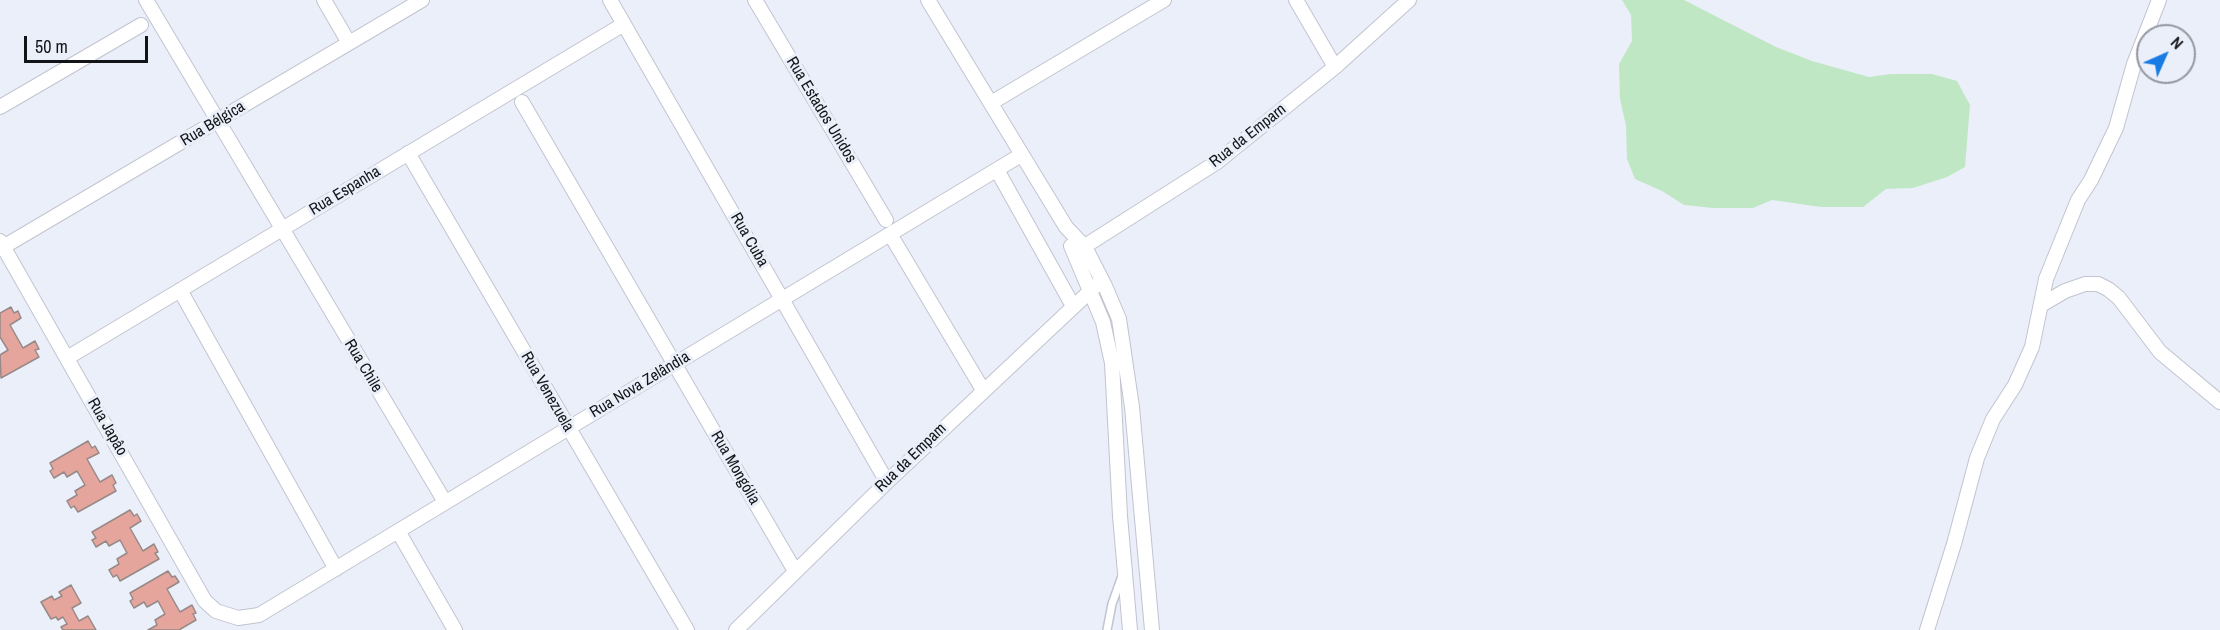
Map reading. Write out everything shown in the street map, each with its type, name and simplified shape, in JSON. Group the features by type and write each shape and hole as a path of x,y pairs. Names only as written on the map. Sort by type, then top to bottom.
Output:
{"street":[{"name":"Rua Chile","path":"146,0 445,502"},
{"path":"324,0 349,43"},
{"name":"Rua Bélgica","path":"2,244 422,0"},
{"name":"Rua Cuba","path":"610,0 887,482"},
{"name":"Rua Estados Unidos","path":"755,0 982,390"},
{"path":"928,0 1079,250 1102,280 1119,319 1128,368 1152,630"},
{"path":"991,103 1164,0"},
{"path":"1296,0 1335,67"},
{"name":"Rua da Emparn","path":"1079,250 1217,162 1335,67 1409,0"},
{"path":"1927,630 1954,544 1977,458 1993,419 2014,385 2032,346 2046,279 2071,214 2091,180 2116,128 2134,64 2159,0"},
{"name":"Rua Espanha","path":"67,358 624,24"},
{"path":"0,107 141,25"},
{"name":"Rua Mongólia","path":"522,102 795,571"},
{"name":"Rua Venezuela","path":"408,153 687,630"},
{"name":"Rua Nova Zelândia","path":"259,615 783,299 888,227 1021,155"},
{"path":"997,170 1074,306"},
{"name":"Rua Japâo","path":"2,244 205,601 216,611 238,618 259,615"},
{"path":"1079,250 1090,291 1103,322 1112,363 1124,571 1130,630"},
{"name":"Rua da Empam","path":"736,630 982,390 1102,280"},
{"path":"2040,305 2065,291 2085,284 2098,284 2108,289 2119,298 2160,352 2220,402"},
{"path":"180,290 336,569"},
{"path":"398,531 455,630"}],"lane":[{"path":"1107,630 1112,604 1124,571"}],"green space":[{"path":"1622,0 1684,0 1776,47 1812,61 1869,77 1891,74 1932,74 1957,81 1970,105 1965,167 1947,177 1913,188 1886,189 1863,207 1821,207 1772,200 1753,208 1684,205 1662,191 1635,179 1627,159 1626,126 1620,99 1619,64 1632,41 1631,15"}],"building":[{"path":"11,307 14,313 18,311 21,318 10,325 23,348 35,341 39,349 35,350 39,357 1,378 0,355 8,350 0,337 0,313"},
{"path":"88,441 99,453 87,459 100,482 112,475 116,483 113,485 116,491 78,512 74,506 71,508 67,501 77,495 75,491 85,485 77,471 67,477 64,472 54,478 50,471 53,469 50,463"},
{"path":"130,510 134,516 137,514 141,521 130,528 143,551 154,544 158,552 155,553 159,559 120,581 117,575 113,577 109,570 119,564 117,559 127,553 120,540 109,546 106,541 96,547 92,540 96,538 92,532"},
{"path":"168,571 179,582 167,589 180,612 192,605 196,613 193,614 196,620 179,630 148,630 157,625 155,620 165,614 158,601 147,607 144,602 134,608 130,601 133,599 130,593"},
{"path":"71,585 81,603 72,608 79,621 88,616 96,630 63,630 61,627 67,624 63,617 58,620 56,617 51,619 41,602 52,596 54,600 62,596 59,592"}]}
